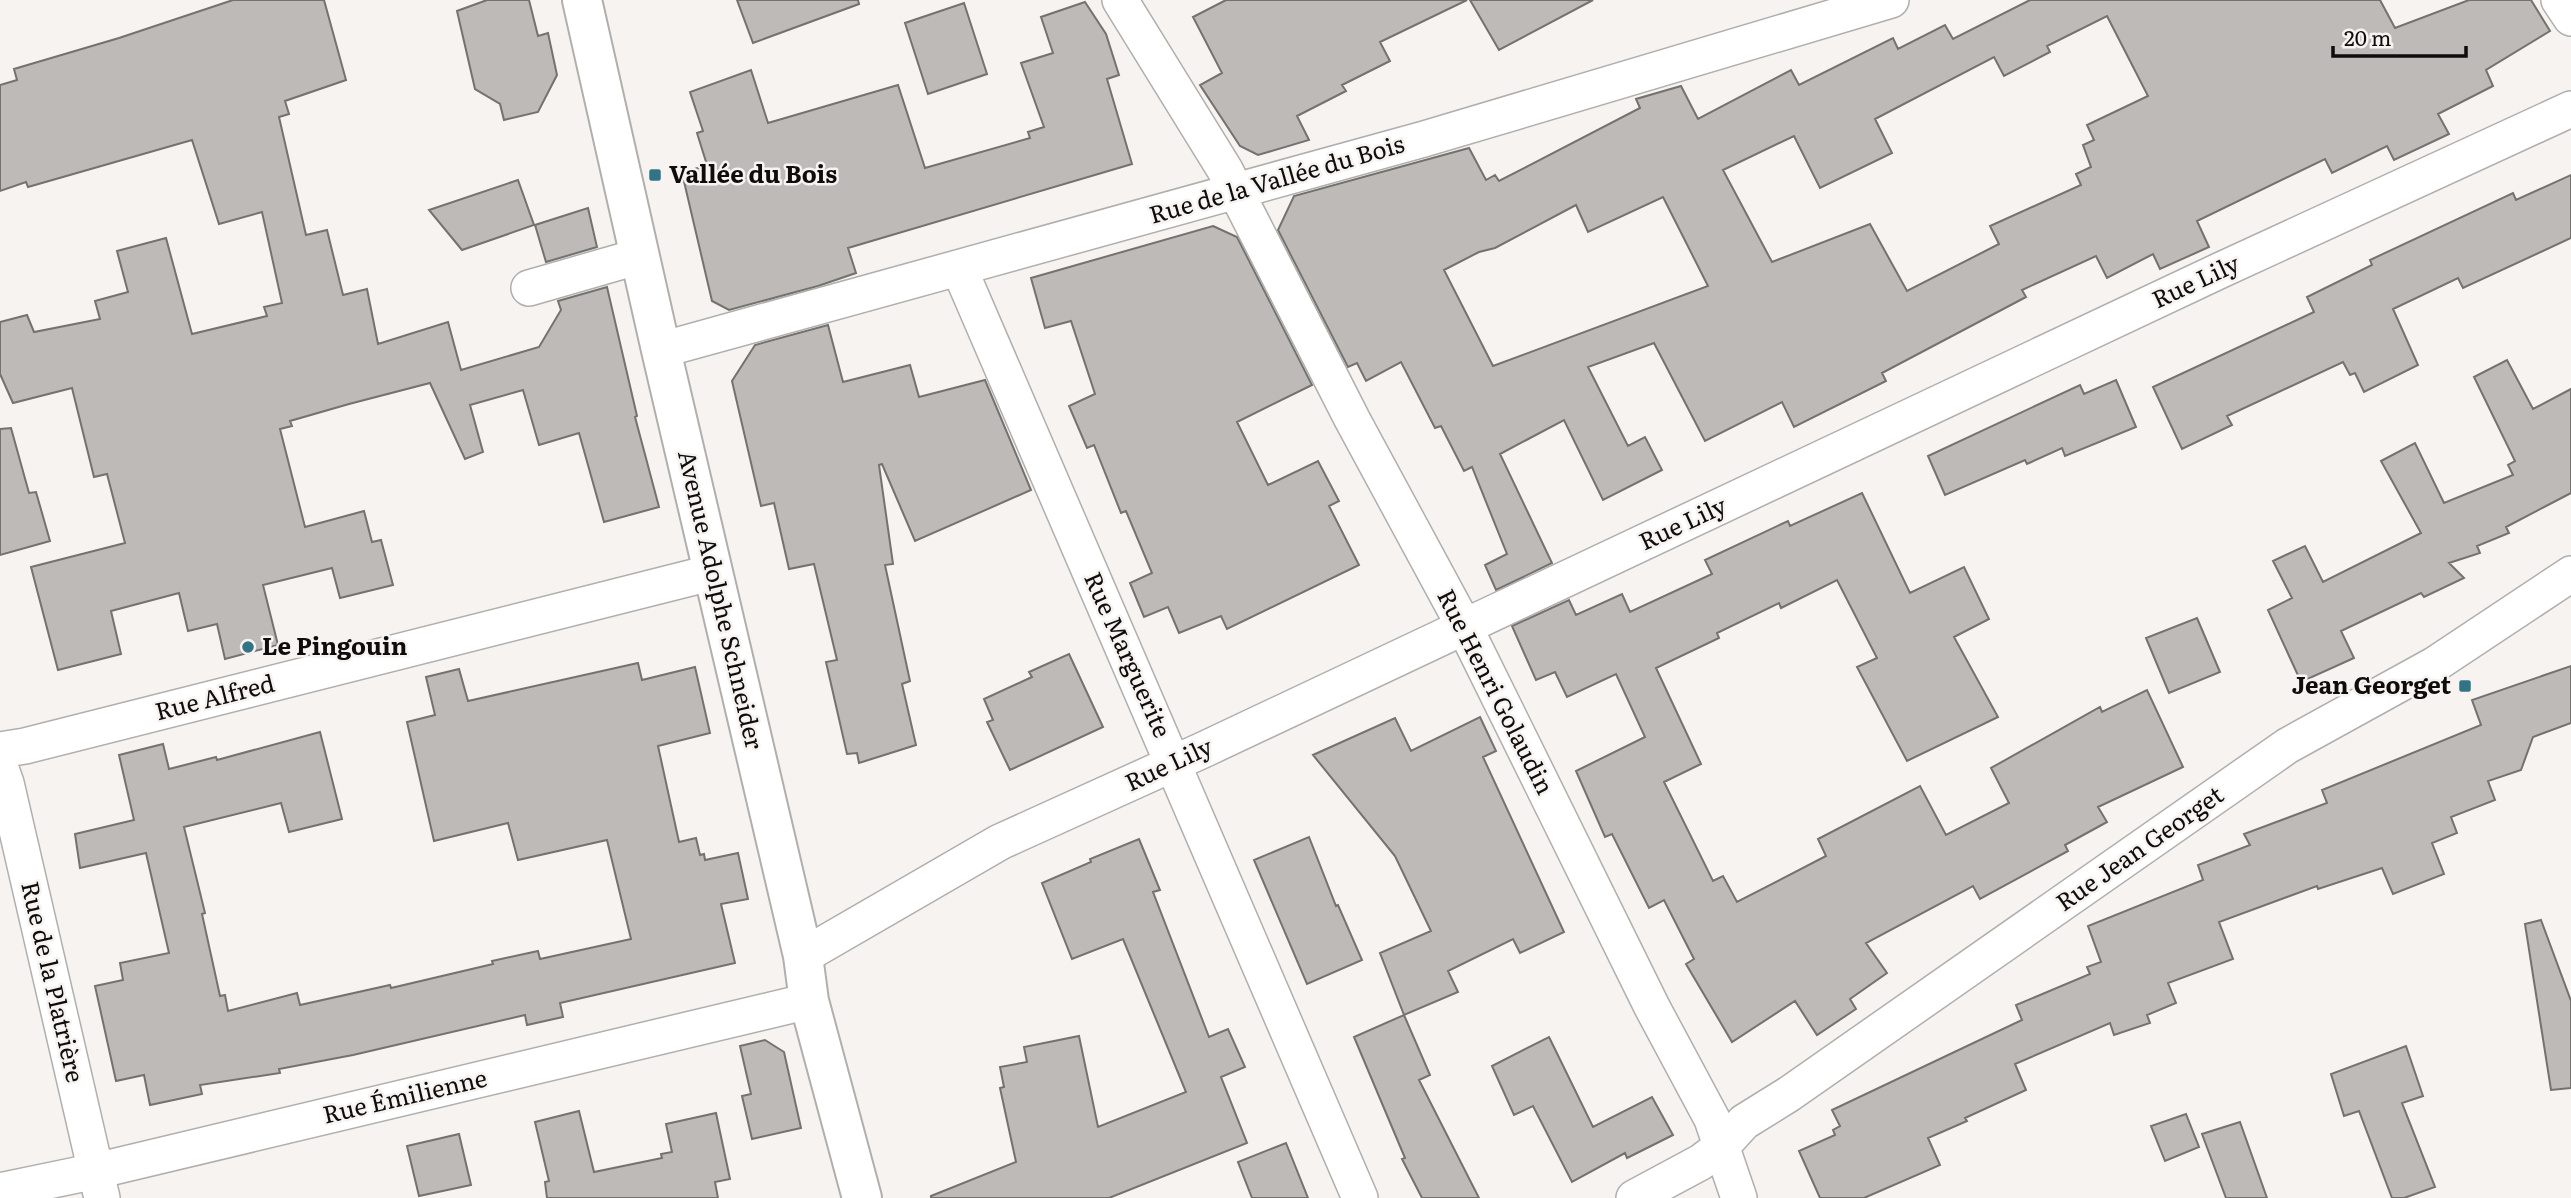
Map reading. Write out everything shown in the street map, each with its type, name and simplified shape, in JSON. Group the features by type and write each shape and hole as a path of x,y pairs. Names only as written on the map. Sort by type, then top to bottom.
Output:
{"street":[{"name":"Avenue Adolphe Schneider","path":"582,0 803,956 810,1001 862,1198"},
{"name":"Rue Henri Golaudin","path":"1120,0 1237,192 1352,419 1464,626 1651,1007 1712,1119 1740,1198"},
{"name":"Rue de la Vallée du Bois","path":"661,350 1438,135 1891,0"},
{"path":"2559,0 2571,18"},
{"name":"Rue Lily","path":"803,956 1000,842 2571,109"},
{"path":"529,288 640,256"},
{"name":"Rue Marguerite","path":"959,268 1360,1198"},
{"name":"Rue Alfred","path":"0,750 25,746 715,572"},
{"name":"Rue Jean Georget","path":"1634,1198 1700,1162 1723,1145 1744,1122 1789,1094 2287,746 2434,666 2571,573"},
{"name":"Rue de la Platrière","path":"0,766 99,1184"},
{"name":"Rue Émilienne","path":"0,1191 99,1184 810,1001"}],"building":[{"path":"233,0 324,0 346,80 285,101 289,114 279,117 306,235 327,230 343,295 367,289 378,344 448,322 461,370 539,347 561,310 558,301 607,287 637,416 635,417 659,507 604,522 579,433 539,445 523,390 470,405 483,452 465,459 430,383 349,404 290,421 292,426 280,429 305,527 364,511 372,542 381,540 393,585 340,598 332,568 263,585 278,645 225,659 217,624 188,631 179,593 111,611 121,654 58,670 31,567 125,543 107,474 94,477 72,388 13,403 0,374 0,322 27,315 34,332 100,319 95,301 128,292 117,251 166,238 192,334 267,316 264,307 282,303 262,212 219,224 192,140 28,187 26,182 0,191 0,85 17,80 14,69"},
{"path":"487,0 529,0 538,36 548,33 557,75 538,112 504,120 500,104 475,89 457,11"},
{"path":"737,0 858,0 859,4 753,43"},
{"path":"1226,0 1467,0 1380,42 1390,61 1342,85 1346,91 1297,116 1309,140 1258,155 1240,146 1200,85 1222,73 1193,17"},
{"path":"1470,0 1593,0 1499,50"},
{"path":"2030,0 2380,0 2395,28 2469,0 2531,0 2550,31 2486,70 2493,86 2438,114 2449,134 2394,160 2387,146 2332,173 2325,159 2197,221 2209,247 2160,269 2153,254 2107,278 2096,256 2022,290 2026,297 1882,373 1886,381 1794,427 1782,402 1705,441 1654,343 1588,367 1628,446 1645,437 1662,470 1603,500 1564,420 1500,454 1552,563 1496,590 1485,565 1507,554 1472,467 1464,471 1441,426 1435,428 1401,362 1366,381 1357,363 1348,367 1278,230 1294,196 1469,148 1486,180 1495,175 1499,181 1640,108 1636,99 1681,86 1698,119 1791,70 1799,85 1893,38 1898,49 1945,25 1953,39","holes":["2107,16 2148,96 2087,125 2094,140 2083,145 2091,167 2076,174 2081,185 1990,226 1999,244 1907,291 1870,224 1772,262 1723,170 1794,136 1820,188 1892,153 1875,119 1994,57 2004,76 2050,52 2047,46","1663,197 1708,286 1493,366 1444,270 1479,252 1495,248 1576,205 1588,232"]},
{"path":"1085,2 1106,34 1119,75 1107,79 1132,164 848,248 856,273 818,286 729,310 712,301 682,173 707,165 697,133 703,131 690,92 751,70 768,123 898,85 925,168 1030,138 1028,132 1044,127 1021,63 1053,53 1041,17"},
{"path":"964,3 987,74 928,94 905,23"},
{"path":"2571,175 2571,238 2463,288 2458,278 2393,309 2418,365 2364,392 2355,373 2350,375 2343,362 2227,416 2232,425 2182,449 2153,387 2314,312 2307,297 2372,265 2370,260 2513,193 2516,200"},
{"path":"518,180 534,225 462,250 429,210"},
{"path":"588,208 597,247 546,262 535,225"},
{"path":"1213,226 1237,237 1312,385 1237,422 1268,485 1318,461 1339,501 1329,506 1359,565 1227,629 1221,616 1179,633 1168,607 1144,617 1130,583 1152,573 1126,511 1121,513 1094,445 1087,448 1069,406 1095,394 1071,321 1045,328 1031,278"},
{"path":"828,325 843,382 910,365 919,397 985,380 1031,490 915,541 882,464 879,465 893,564 885,565 910,681 902,684 916,745 859,763 857,753 847,754 826,662 837,660 814,564 789,569 774,503 761,506 732,381 755,345"},
{"path":"2507,360 2533,409 2571,389 2571,493 2506,527 2509,533 2477,546 2480,553 2449,563 2464,578 2424,597 2421,593 2341,631 2354,658 2301,682 2268,610 2292,598 2273,561 2305,546 2323,582 2421,533 2381,461 2415,443 2444,503 2513,475 2508,465 2515,461 2474,377"},
{"path":"2116,380 2136,427 2065,456 2062,448 2027,464 2025,460 1945,495 1928,456 2080,385 2084,394"},
{"path":"11,428 29,493 36,492 50,541 0,555 0,429"},
{"path":"1862,493 1910,593 1964,567 1989,619 1954,637 1998,717 1907,761 1857,667 1877,658 1837,580 1781,608 1779,603 1717,633 1719,638 1656,668 1701,764 1664,782 1713,881 1723,876 1737,902 1826,856 1818,839 1920,786 1946,835 2009,803 1991,768 2100,707 2102,712 2147,690 2183,767 2098,807 2107,822 2065,845 2068,851 1980,899 1973,886 1866,943 1887,973 1850,999 1856,1009 1817,1035 1795,1001 1732,1042 1686,964 1694,959 1664,900 1649,908 1612,834 1605,837 1576,771 1645,737 1616,674 1567,697 1555,672 1536,680 1512,626 1569,600 1576,615 1622,594 1630,612 1712,574 1705,560 1788,521 1790,526"},
{"path":"2197,618 2220,672 2169,693 2146,638"},
{"path":"1069,654 1103,727 1010,770 987,722 993,720 984,699 1032,677 1029,672"},
{"path":"638,663 642,680 695,667 710,733 658,746 679,842 696,838 700,855 704,854 705,860 738,853 748,899 721,904 735,963 560,1003 563,1017 527,1025 525,1015 353,1055 279,1069 280,1073 200,1085 202,1094 150,1105 144,1075 116,1081 95,986 123,980 120,963 169,953 146,853 80,868 75,834 134,820 119,755 163,744 169,769 216,757 217,760 320,732 342,819 289,832 281,803 184,827 205,913 202,914 220,996 225,995 228,1011 297,993 300,1005 390,985 391,988 538,951 540,959 631,939 607,840 518,860 508,823 434,841 407,722 435,715 426,677 459,669 468,701"},
{"path":"2571,666 2571,723 2533,737 2521,770 2488,781 2495,800 2451,817 2457,833 2432,843 2444,874 2393,894 2382,868 2318,889 2317,886 2219,922 2233,959 2168,983 2176,1003 2147,1015 2150,1023 2114,1035 2110,1023 2015,1064 2026,1090 1928,1138 1940,1165 1864,1198 1820,1198 1799,1151 1835,1135 1833,1130 1840,1126 1832,1110 2022,1020 2016,1005 2090,974 2087,967 2101,962 2088,926 2203,880 2198,865 2250,845 2244,834 2327,803 2322,790 2481,725 2472,700"},
{"path":"1480,717 1496,751 1483,757 1564,932 1520,953 1513,939 1448,971 1458,992 1404,1015 1380,953 1431,931 1395,856 1313,755 1395,718 1411,751"},
{"path":"1309,837 1336,906 1338,905 1362,960 1307,984 1254,860"},
{"path":"1139,839 1160,890 1153,892 1209,1037 1228,1029 1245,1067 1221,1077 1247,1143 1109,1198 931,1198 1016,1162 1000,1088 1004,1087 1000,1067 1027,1062 1024,1047 1079,1036 1098,1127 1186,1092 1123,939 1072,959 1042,883"},
{"path":"2541,920 2571,1001 2571,1088 2551,1090 2525,924"},
{"path":"1404,1015 1430,1075 1419,1080 1479,1198 1422,1198 1402,1159 1405,1158 1354,1037"},
{"path":"1549,1037 1593,1127 1652,1097 1673,1135 1627,1158 1625,1153 1572,1182 1533,1106 1514,1115 1492,1066"},
{"path":"765,1040 784,1052 801,1128 752,1139 742,1096 751,1094 740,1046"},
{"path":"2406,1046 2423,1096 2402,1103 2435,1187 2404,1198 2392,1198 2359,1111 2344,1116 2331,1074"},
{"path":"579,1111 594,1172 662,1158 661,1154 672,1152 666,1124 716,1113 730,1179 715,1182 718,1198 547,1198 545,1182 549,1181 535,1122"},
{"path":"2186,1114 2199,1147 2165,1161 2151,1126"},
{"path":"2240,1122 2267,1198 2226,1198 2202,1134"},
{"path":"459,1134 471,1185 419,1196 407,1146"},
{"path":"1286,1143 1308,1198 1252,1198 1238,1162"}],"place":[{"name":"Vallée du Bois","path":"655,175"},
{"name":"Le Pingouin","path":"248,647"},
{"name":"Jean Georget","path":"2465,686"}]}
